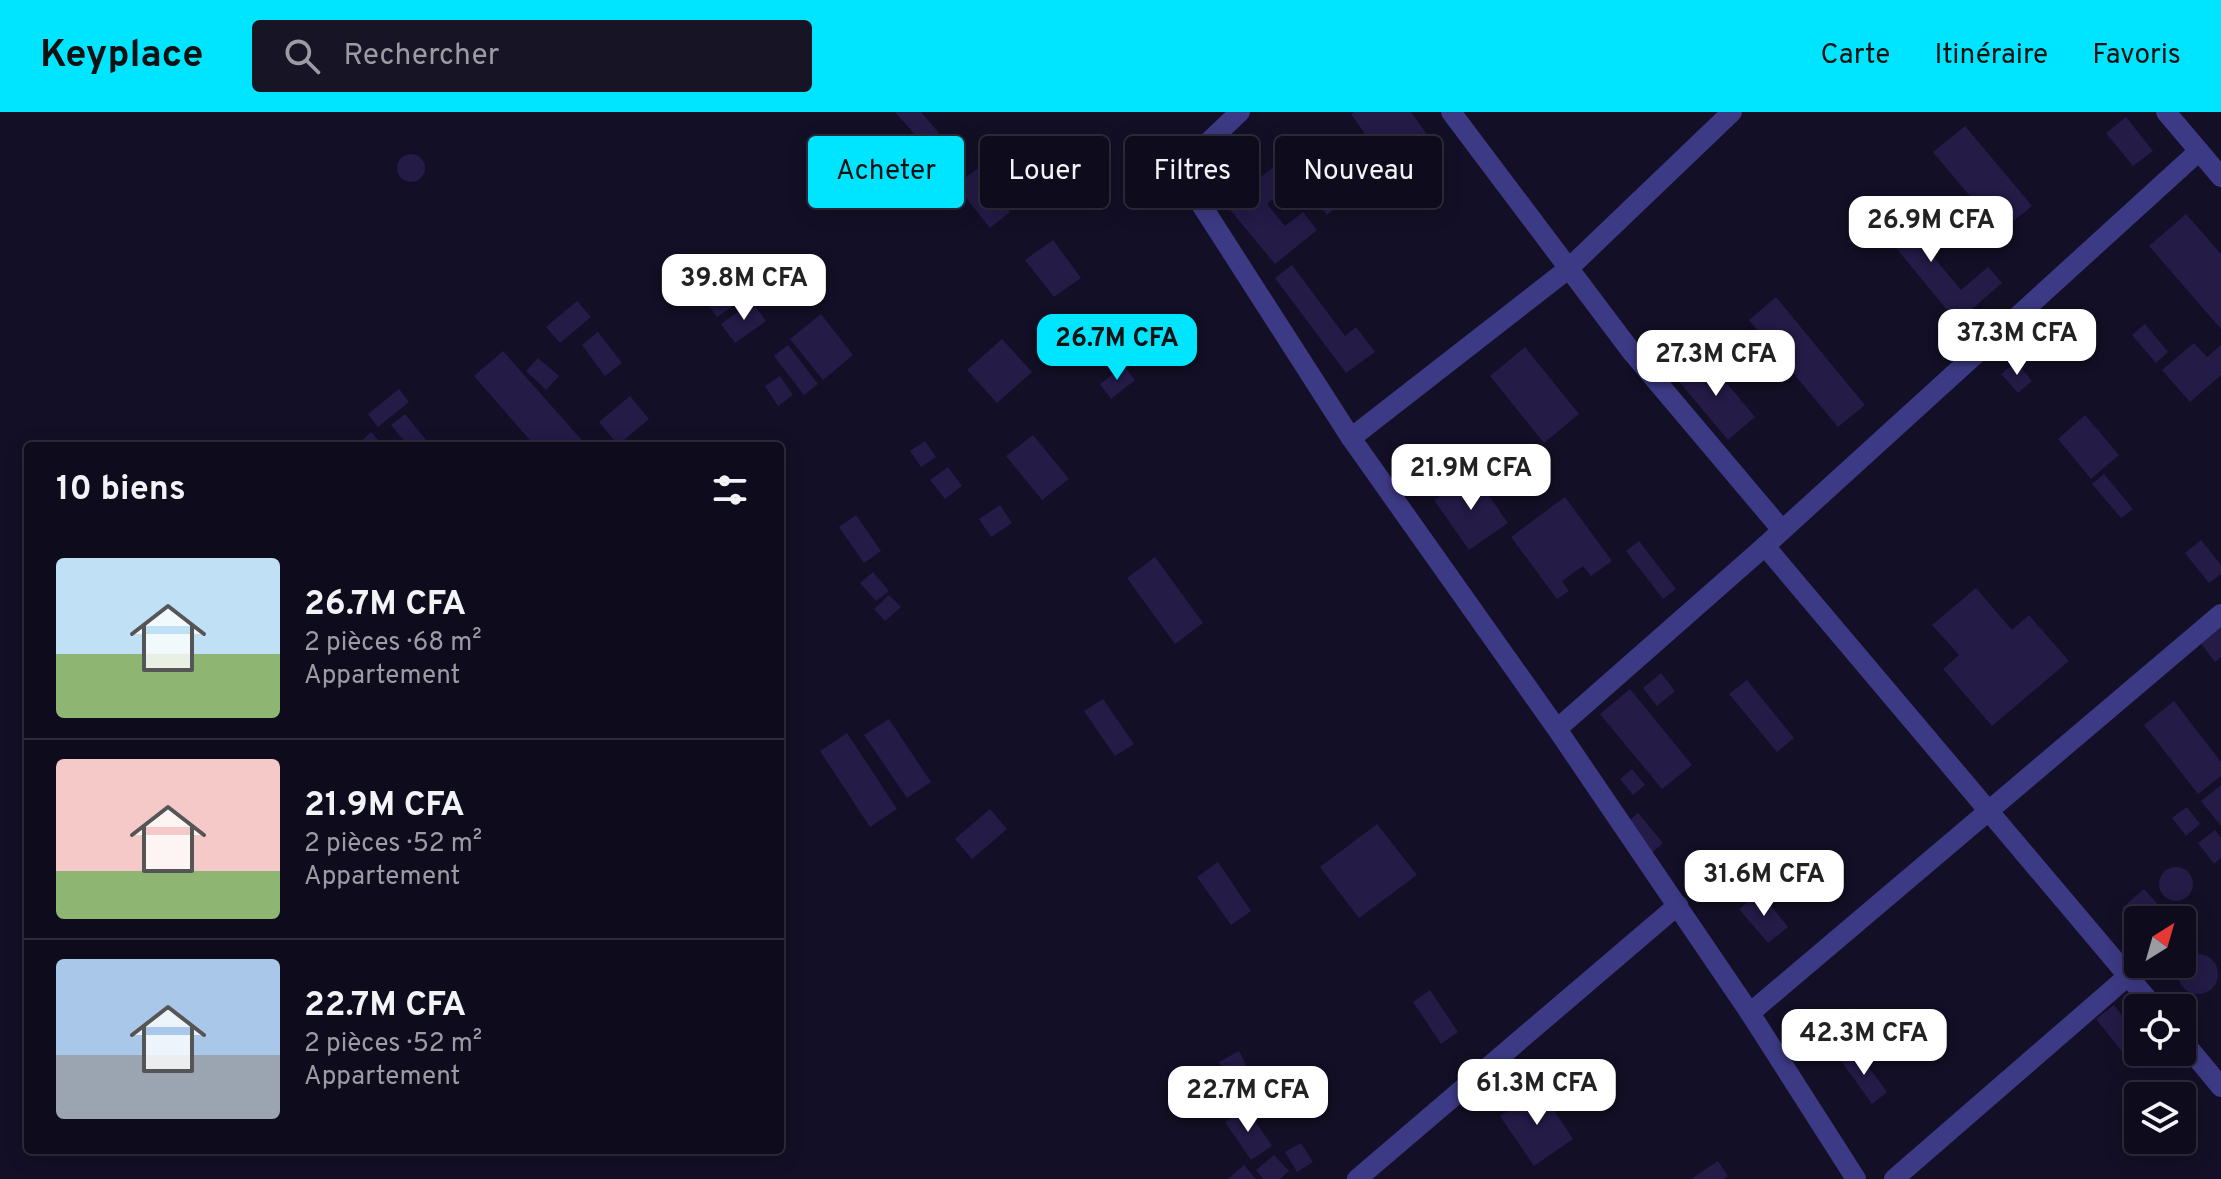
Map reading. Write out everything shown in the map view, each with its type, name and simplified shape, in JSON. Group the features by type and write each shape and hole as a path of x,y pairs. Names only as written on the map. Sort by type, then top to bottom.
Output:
{"street":[{"path":"1240,112 1179,170 1351,438 1678,905 1856,1179"},
{"path":"1451,112 1631,351 1782,530"},
{"path":"1351,438 1568,269 1732,112"},
{"path":"2166,112 2221,177"},
{"path":"1557,729 1765,546 2199,151"},
{"path":"1765,546 2124,971"},
{"path":"1750,1013 2221,614"},
{"path":"1357,1179 1678,905"},
{"path":"1894,1179 2126,978"},
{"path":"2130,978 2143,994"},
{"path":"2196,1057 2221,1087"}],"building":[{"path":"895,112 921,112 939,133 935,136 916,136"},
{"path":"1411,112 1428,136 1366,136 1351,114"},
{"path":"2126,117 2153,151 2133,166 2106,133"},
{"path":"1965,126 2032,206 2000,232 1933,152"},
{"path":"411,154 421,158 425,168 421,178 411,182 401,178 397,168 401,158"},
{"path":"980,167 980,208 1007,208 1010,212 990,228 964,195 964,179"},
{"path":"1272,168 1275,172 1275,198 1267,204 1285,226 1303,212 1317,230 1275,264 1228,208 1259,208 1259,178"},
{"path":"1882,195 1961,290 1988,267 2002,283 1957,322 1864,209"},
{"path":"1322,208 1336,208 1327,215"},
{"path":"2186,214 2221,254 2221,329 2149,246"},
{"path":"1053,240 1081,278 1054,297 1025,260"},
{"path":"1292,265 1345,336 1356,327 1375,352 1346,373 1275,278"},
{"path":"732,278 746,297 717,317 703,298"},
{"path":"1776,297 1865,405 1838,427 1749,320"},
{"path":"577,301 591,317 560,343 546,327"},
{"path":"752,302 766,321 735,343 721,324"},
{"path":"821,314 853,355 823,380 790,339"},
{"path":"2145,324 2168,352 2156,363 2132,335"},
{"path":"598,332 622,363 605,376 582,345"},
{"path":"1002,339 1032,372 997,403 967,370"},
{"path":"2194,343 2207,357 2221,345 2221,375 2190,402 2162,370"},
{"path":"788,345 818,384 804,395 774,356"},
{"path":"1525,347 1579,414 1544,443 1490,376"},
{"path":"503,351 583,442 532,442 474,376"},
{"path":"1704,356 1755,417 1728,440 1677,379"},
{"path":"538,358 559,376 546,390 526,371"},
{"path":"2016,362 2032,381 2018,393 2001,374"},
{"path":"1124,366 1135,380 1111,399 1100,384"},
{"path":"780,376 793,395 778,406 765,386"},
{"path":"399,389 409,402 378,427 368,414"},
{"path":"630,396 649,419 622,442 616,442 599,422"},
{"path":"405,414 428,442 405,442 391,425"},
{"path":"2085,415 2119,455 2091,479 2058,439"},
{"path":"371,432 380,442 361,442"},
{"path":"1033,435 1069,479 1042,500 1006,456"},
{"path":"925,441 936,457 921,467 910,451"},
{"path":"948,467 962,486 945,499 930,480"},
{"path":"1473,473 1508,523 1469,550 1434,500"},
{"path":"2104,474 2133,509 2121,518 2092,484"},
{"path":"1565,497 1612,561 1591,576 1583,566 1562,581 1569,591 1557,599 1511,537"},
{"path":"1000,505 1012,523 991,537 979,519"},
{"path":"856,515 881,551 864,563 839,527"},
{"path":"2201,540 2221,565 2221,574 2209,583 2185,553"},
{"path":"1639,541 1676,589 1663,599 1626,551"},
{"path":"1155,557 1203,623 1175,644 1127,578"},
{"path":"873,572 889,591 876,601 860,583"},
{"path":"1976,588 2012,630 2029,615 2069,661 1992,726 1943,669 1959,655 1932,625"},
{"path":"889,595 901,607 885,621 874,609"},
{"path":"2221,626 2221,657 2215,662 2200,642"},
{"path":"1661,673 1675,691 1657,706 1643,688"},
{"path":"1747,680 1794,738 1777,752 1729,694"},
{"path":"1630,689 1692,765 1662,789 1600,714"},
{"path":"1103,699 1134,744 1115,756 1084,711"},
{"path":"2174,701 2221,762 2221,776 2198,794 2144,725"},
{"path":"889,719 931,782 907,798 864,735"},
{"path":"847,733 897,809 870,827 820,751"},
{"path":"1632,769 1645,785 1633,795 1620,779"},
{"path":"2221,785 2221,826 2201,801"},
{"path":"2187,807 2200,824 2186,836 2172,818"},
{"path":"990,809 1007,829 972,859 955,839"},
{"path":"1638,813 1663,843 1650,854 1625,824"},
{"path":"1377,824 1417,875 1359,918 1320,867"},
{"path":"2215,830 2221,838 2221,858 2214,864 2198,843"},
{"path":"1218,862 1251,911 1231,925 1197,877"},
{"path":"2176,867 2188,872 2193,884 2188,896 2176,901 2164,896 2159,884 2164,872"},
{"path":"2144,889 2159,906 2124,906"},
{"path":"1760,892 1788,927 1768,943 1739,909"},
{"path":"2196,954 2206,955 2217,966 2217,982 2206,993 2190,993 2179,982 2178,978 2196,978"},
{"path":"1430,990 1458,1032 1441,1044 1413,1002"},
{"path":"2114,1005 2124,1018 2124,1054 2096,1019"},
{"path":"1852,1008 1864,1027 1841,1043 1828,1024"},
{"path":"1803,1027 1814,1034 1815,1039 1808,1050 1803,1051 1792,1044 1791,1039 1798,1028"},
{"path":"1856,1050 1887,1092 1872,1104 1841,1061"},
{"path":"1239,1051 1259,1091 1239,1101 1219,1062"},
{"path":"1540,1089 1573,1139 1534,1166 1500,1116"},
{"path":"1246,1108 1272,1146 1251,1160 1225,1122"},
{"path":"1301,1143 1313,1162 1297,1172 1285,1152"},
{"path":"1274,1155 1289,1171 1280,1179 1263,1179 1256,1170"},
{"path":"1718,1161 1728,1176 1724,1179 1691,1179"},
{"path":"1244,1165 1256,1179 1228,1179"}]}
